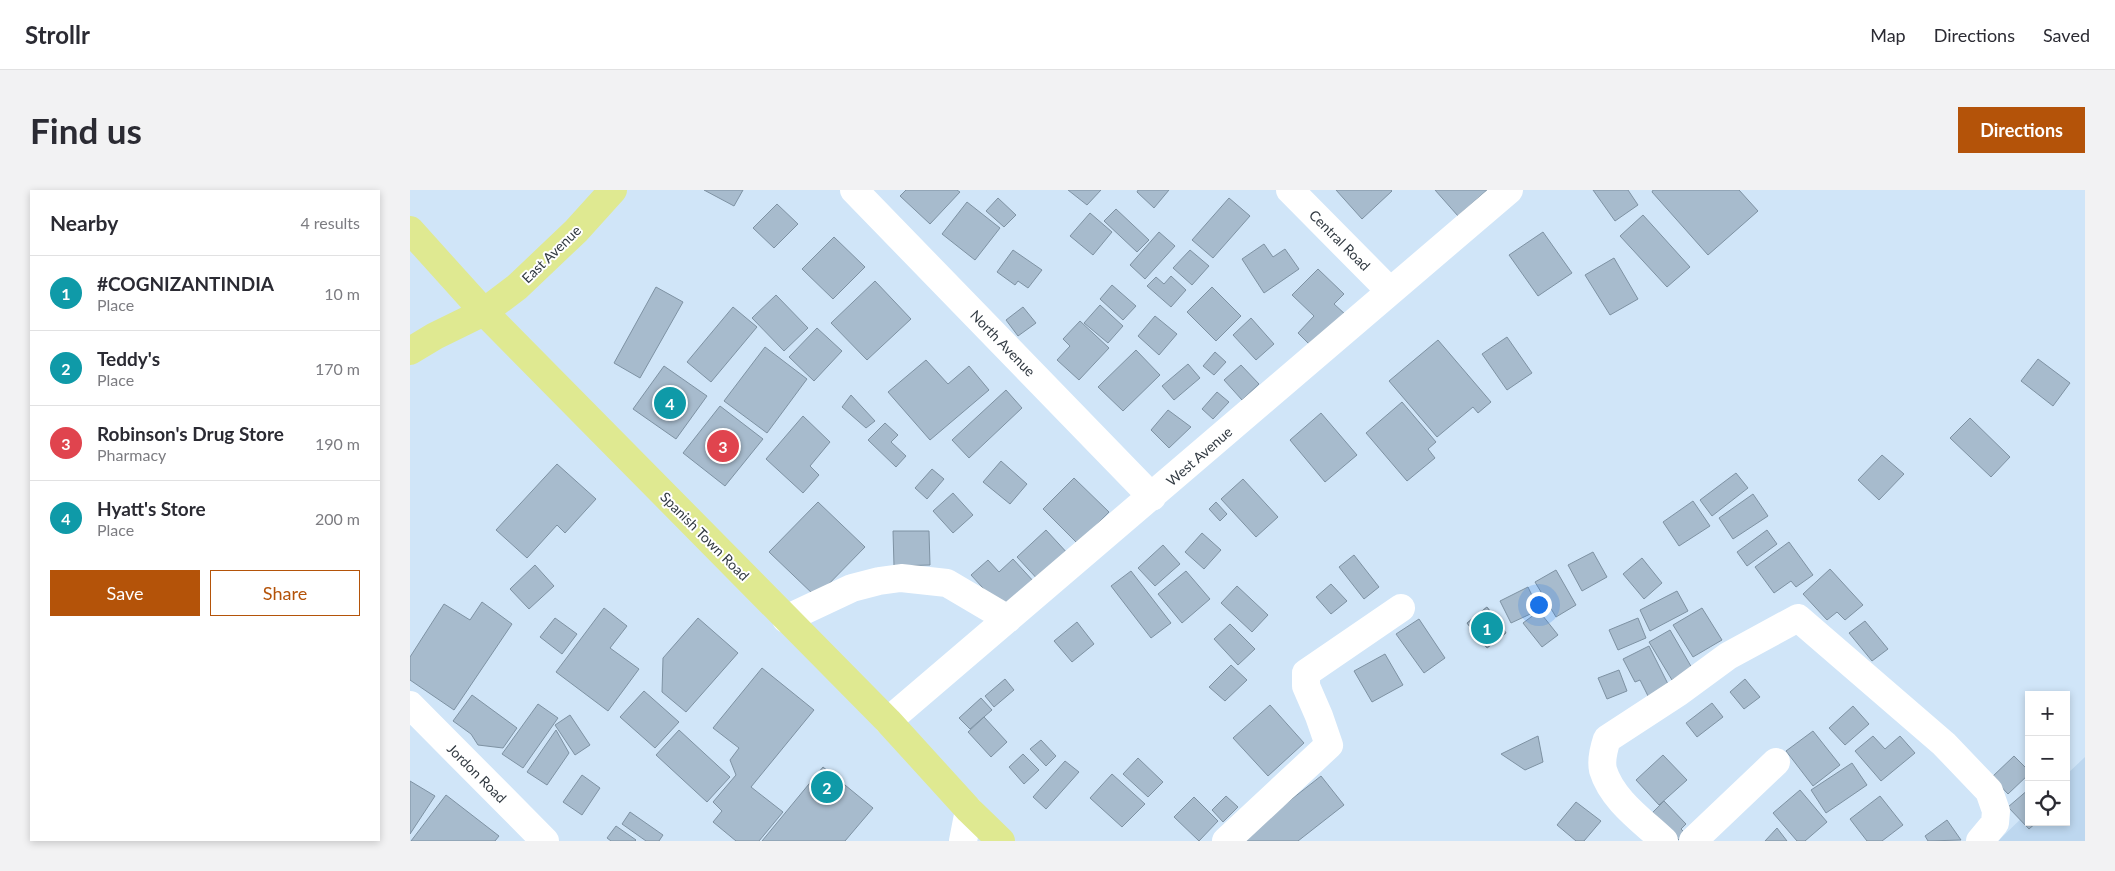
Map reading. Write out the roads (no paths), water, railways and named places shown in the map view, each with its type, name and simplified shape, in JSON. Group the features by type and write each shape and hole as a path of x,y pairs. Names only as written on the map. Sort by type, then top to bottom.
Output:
{"main road":[{"name":"East Avenue","path":"410,352 435,336 484,312 517,287 576,231 613,190"},
{"name":"Spanish Town Road","path":"410,230 484,312 888,721 969,810 1001,841"},
{"path":"969,810 986,841"}],"street":[{"name":"North Avenue","path":"854,190 1152,497"},
{"name":"Central Road","path":"1290,190 1390,291"},
{"name":"West Avenue","path":"888,721 1509,190"},
{"path":"786,619 852,588 901,578 947,582 1008,619"},
{"path":"1226,841 1328,745 1306,686 1306,672 1401,608"},
{"path":"1664,841 1617,797 1603,769 1604,749 1607,739 1728,656 1798,618 1944,744 1989,791 1996,811 1995,823 1980,841"},
{"name":"Jordon Road","path":"410,705 545,841"},
{"path":"1693,841 1776,762"},
{"path":"964,841 969,810"}],"place":[{"name":"Hyatt's Store","path":"670,403"},
{"name":"Robinson's Drug Store","path":"723,446"},
{"name":"#COGNIZANTINDIA","path":"1487,628"},
{"name":"Teddy's","path":"827,787"}]}
